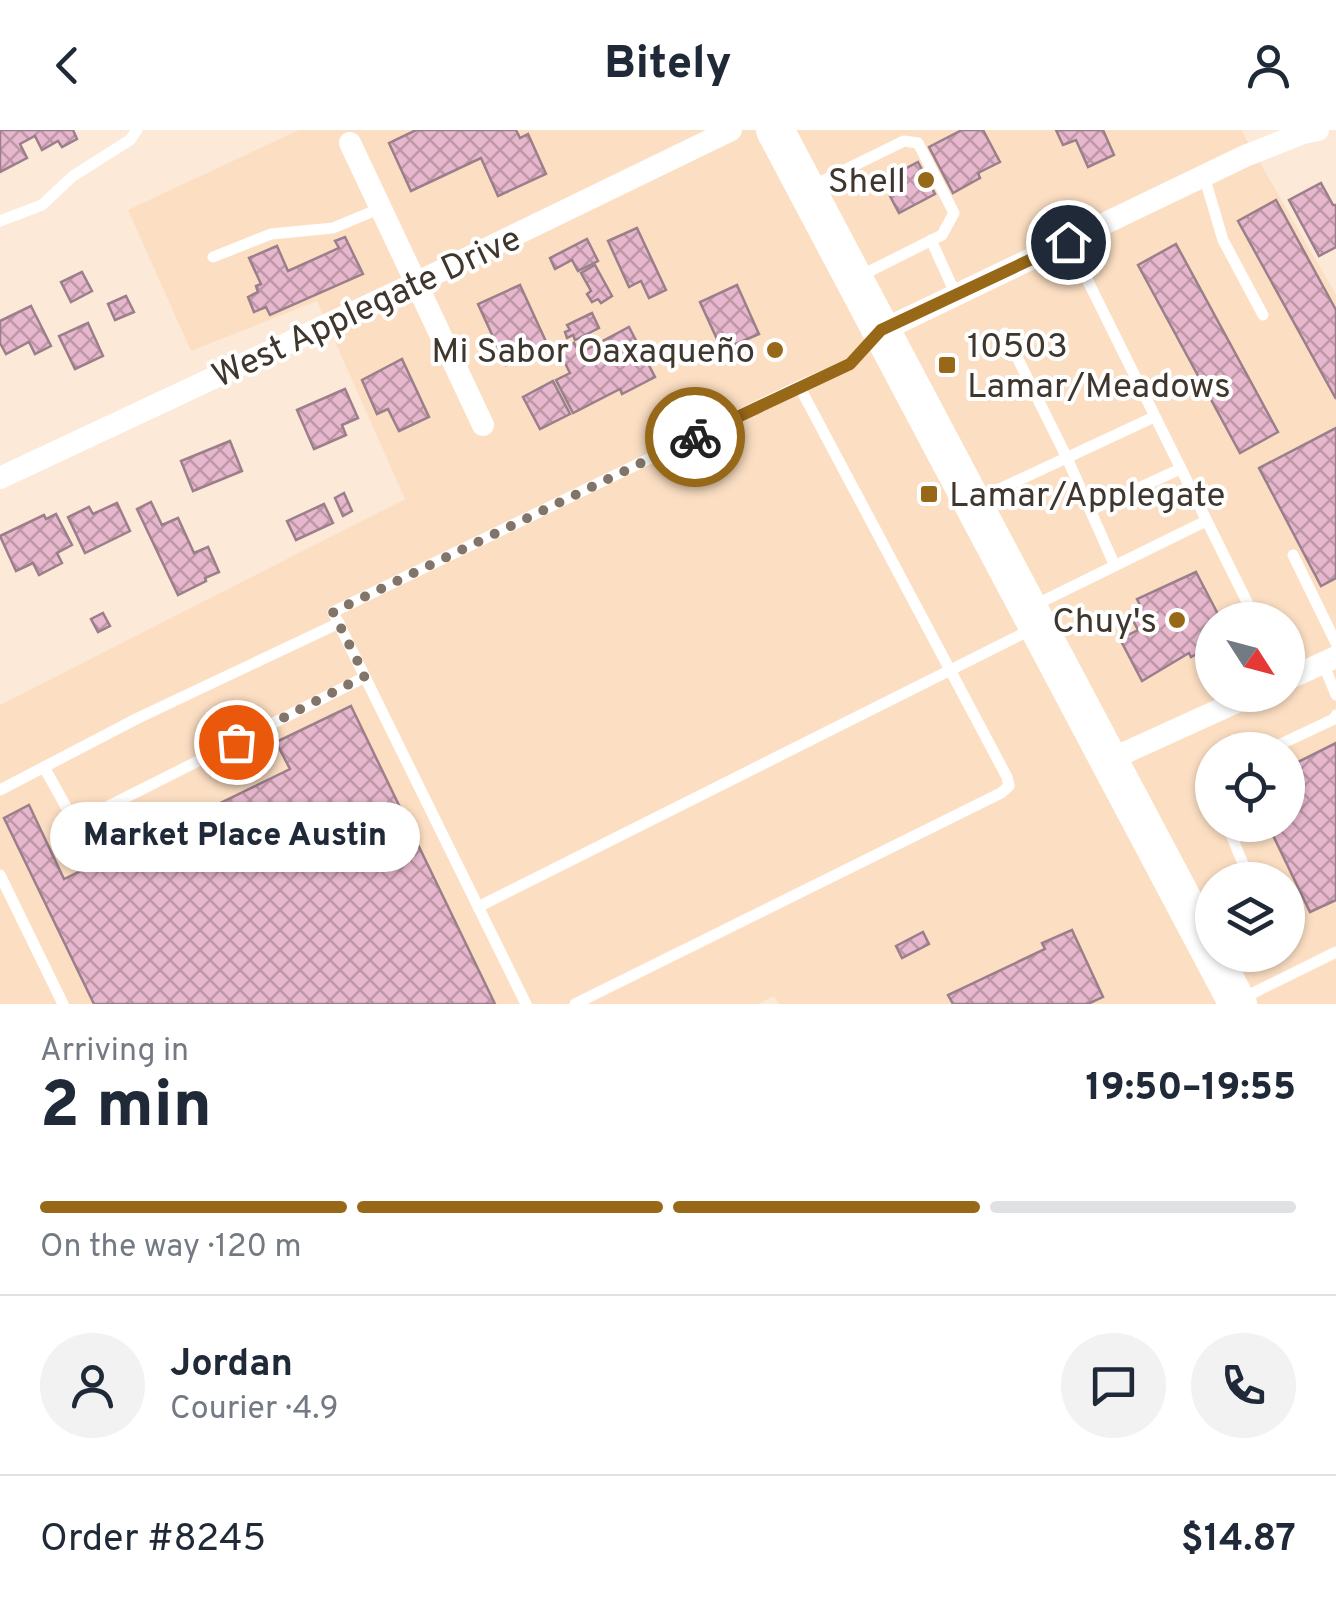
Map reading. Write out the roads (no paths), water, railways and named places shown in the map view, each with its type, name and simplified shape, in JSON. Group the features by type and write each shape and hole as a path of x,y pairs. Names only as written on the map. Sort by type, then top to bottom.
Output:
{"main road":[{"path":"784,136 806,188 972,502 1109,760 1196,913 1235,1003"}],"street":[{"name":"West Applegate Drive","path":"0,478 731,130"},
{"path":"881,330 1245,156 1318,130"},
{"path":"350,144 483,425"},
{"path":"1305,670 1332,655"},
{"path":"1109,760 1215,712"}],"lane":[{"path":"0,221 42,206 73,176 130,140 137,130"},
{"path":"806,188 904,141 918,142 954,213 942,235 854,279"},
{"path":"1204,176 1223,240 1263,315"},
{"path":"212,258 271,234 333,228 380,208"},
{"path":"932,240 956,295"},
{"path":"1068,242 1247,602"},
{"path":"526,1004 333,612 850,364 881,330"},
{"path":"1005,333 1115,566"},
{"path":"575,1004 1009,786 799,386"},
{"path":"972,502 1154,417"},
{"path":"1090,510 1180,470"},
{"path":"478,906 950,668 1115,566 1206,521"},
{"path":"1293,554 1332,655 1336,695"},
{"path":"0,790 138,718 339,623"},
{"path":"44,767 75,823 365,676"},
{"path":"1305,733 1336,715"},
{"path":"0,875 63,1004"},
{"path":"1235,1003 1336,952"}],"place":[{"name":"Shell","path":"926,180"},
{"name":"Mi Sabor Oaxaqueño","path":"775,350"},
{"name":"10503 Lamar/Meadows","path":"947,365"},
{"name":"Lamar/Applegate","path":"929,494"},
{"name":"Chuy's","path":"1177,620"},
{"name":"Market Place Austin","path":"236,742"}]}
